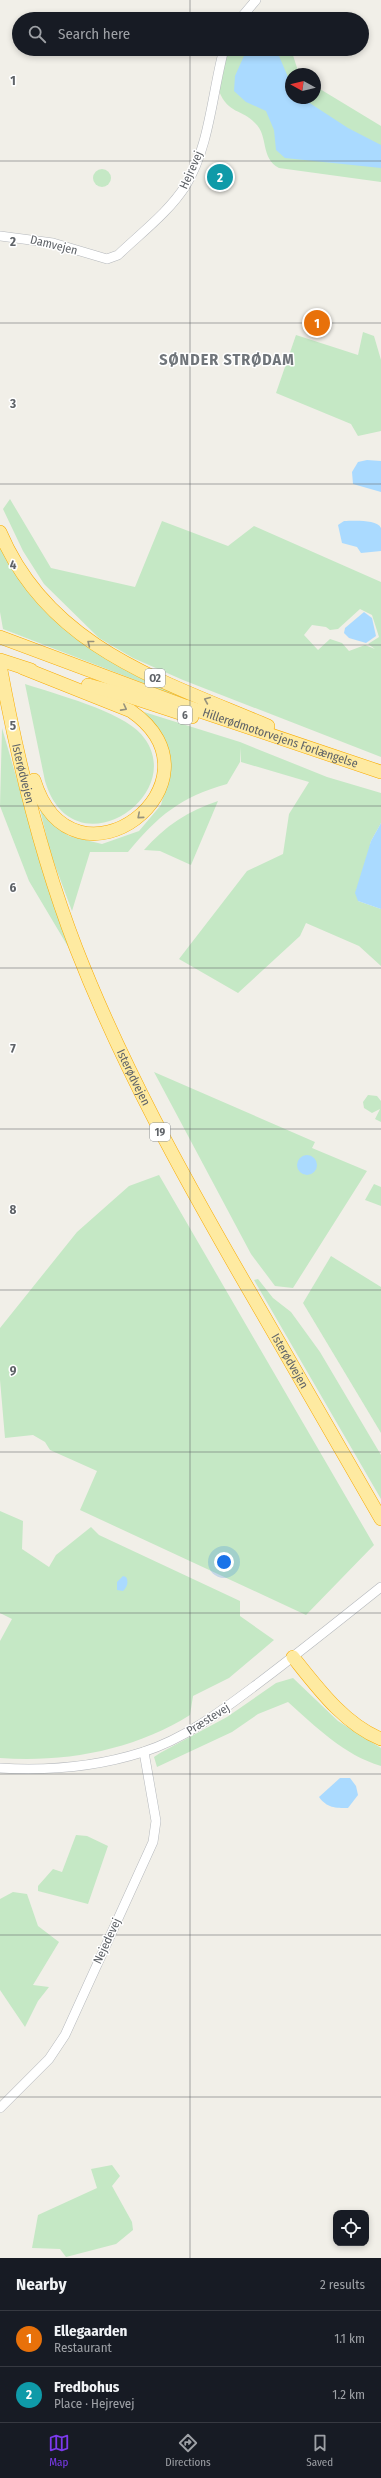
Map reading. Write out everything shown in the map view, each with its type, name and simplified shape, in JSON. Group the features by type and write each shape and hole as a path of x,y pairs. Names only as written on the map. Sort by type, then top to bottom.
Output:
{"highway":[{"name":"O2","path":"0,532 13,558 41,597 59,617 101,650 157,679 285,733 304,747"},
{"name":"Hillerødmotorvejens Forlængelse","path":"0,637 304,747 381,772"},
{"name":"6","path":"0,660 23,668 125,695 310,757 346,761"},
{"name":"Isterødvejen","path":"0,665 10,714 50,868 76,947 108,1024 180,1170 381,1519"},
{"path":"10,714 41,799 53,815 68,826 94,833 118,830 140,817 155,799 161,781 162,758 156,739 143,721 117,704 23,668"},
{"path":"293,1657 322,1694 354,1722 381,1739"}],"street":[{"path":"246,12 256,0"},
{"name":"Hejrevej","path":"107,259 118,255 151,225 187,184 201,149 222,56"},
{"name":"Damvejen","path":"0,236 53,243 107,259"},
{"name":"Præstevej","path":"0,1768 33,1770 75,1767 144,1752 172,1740 215,1716 293,1657 381,1587"},
{"name":"Nejedevej","path":"0,2108 49,2059 65,2034 153,1842 156,1821 144,1752"}],"green space":[{"path":"226,56 293,56 297,68 285,68 285,104 321,104 321,90 381,126 381,182 279,168 269,159 262,134 255,123 245,115 231,108 219,91"},
{"path":"102,169 108,172 111,178 108,184 102,187 96,184 93,178 96,172"},
{"path":"363,332 374,336 381,360 381,431 358,436 351,424 276,393 296,335 358,355"},
{"path":"10,499 51,568 135,587 162,521 228,546 254,526 381,582 381,757 183,680 133,658 99,638 44,584 23,551 3,509","holes":["360,609 372,615 379,637 368,644 375,649 365,645 349,651 342,643 330,639 318,650 304,635 312,625 326,627 330,630 338,629"]},
{"path":"0,545 17,576 37,602 59,624 84,643 111,660 200,705 3,629 0,612"},
{"path":"25,684 87,704 119,718 141,734 153,757 152,779 141,800 123,815 101,823 79,822 59,808 45,781"},
{"path":"144,712 240,742 327,777 381,793 381,823 371,841 358,901 381,909 381,966 359,946 306,923 300,936 238,993 179,959 247,871 283,854 289,814 309,782 241,762 240,747 240,762 227,784 196,795 171,809 139,839 128,852 90,852 72,911 50,852 40,809 50,822 69,836 102,844 139,831 161,805 168,777 166,746 153,723"},
{"path":"2,728 45,876 76,960 29,881 0,806"},
{"path":"218,801 191,865 160,851 144,850 152,841 178,820"},
{"path":"154,1072 315,1142 312,1148 367,1171 293,1288 275,1286 251,1254"},
{"path":"368,1095 377,1096 381,1101 381,1122 375,1119 380,1109 372,1113 364,1108 363,1102"},
{"path":"159,1175 374,1545 306,1615 80,1510 97,1471 50,1450 45,1442 33,1435 5,1438 0,1380 0,1328 77,1232 129,1186"},
{"path":"374,1184 381,1187 381,1206 365,1200"},
{"path":"331,1256 381,1287 381,1433 303,1303"},
{"path":"258,1279 273,1298 291,1312 320,1352 381,1455 381,1499 254,1280"},
{"path":"0,1511 23,1521 22,1549 49,1567 56,1555 91,1527 99,1535 240,1601 240,1616 274,1640 229,1678 193,1696 190,1715 169,1727 146,1737 98,1752 74,1756 24,1759 0,1758 0,1641 12,1619 0,1613"},
{"path":"293,1678 338,1721 381,1748 381,1766 343,1748 288,1702 258,1714 232,1732 157,1767 154,1757 160,1753 227,1717 276,1683"},
{"path":"76,1835 87,1836 108,1846 88,1904 38,1891 38,1886 53,1869 62,1872"},
{"path":"13,1892 27,1894 38,1926 59,1942 33,1985 49,1987 38,2001 25,2027 0,1990 0,1899"},
{"path":"112,2165 120,2176 112,2186 132,2222 133,2230 116,2244 66,2257 60,2249 32,2248 38,2215 97,2188 91,2169"}],"water":[{"path":"244,56 279,56 285,70 285,104 311,104 348,128 381,145 381,168 285,158 276,150 274,130 266,111 246,102 234,91 235,76"},
{"path":"367,460 381,461 381,492 353,484 352,472 358,462"},
{"path":"344,521 364,521 379,525 381,528 381,551 361,553 357,547 342,543 338,525"},
{"path":"364,612 372,618 376,636 366,643 349,638 344,633 345,628"},
{"path":"381,823 381,909 358,901 355,893 371,841"},
{"path":"307,1155 314,1158 317,1165 314,1172 307,1175 300,1172 297,1165 300,1158"},
{"path":"123,1576 127,1579 126,1586 123,1591 117,1590 117,1582"},
{"path":"340,1778 350,1778 356,1786 358,1795 348,1808 332,1807 322,1801 319,1797"}],"place":[{"name":"Fredbohus","path":"220,177"},
{"name":"Ellegaarden","path":"317,323"}],"district":[{"name":"SØNDER STRØDAM","path":"227,359"}]}
